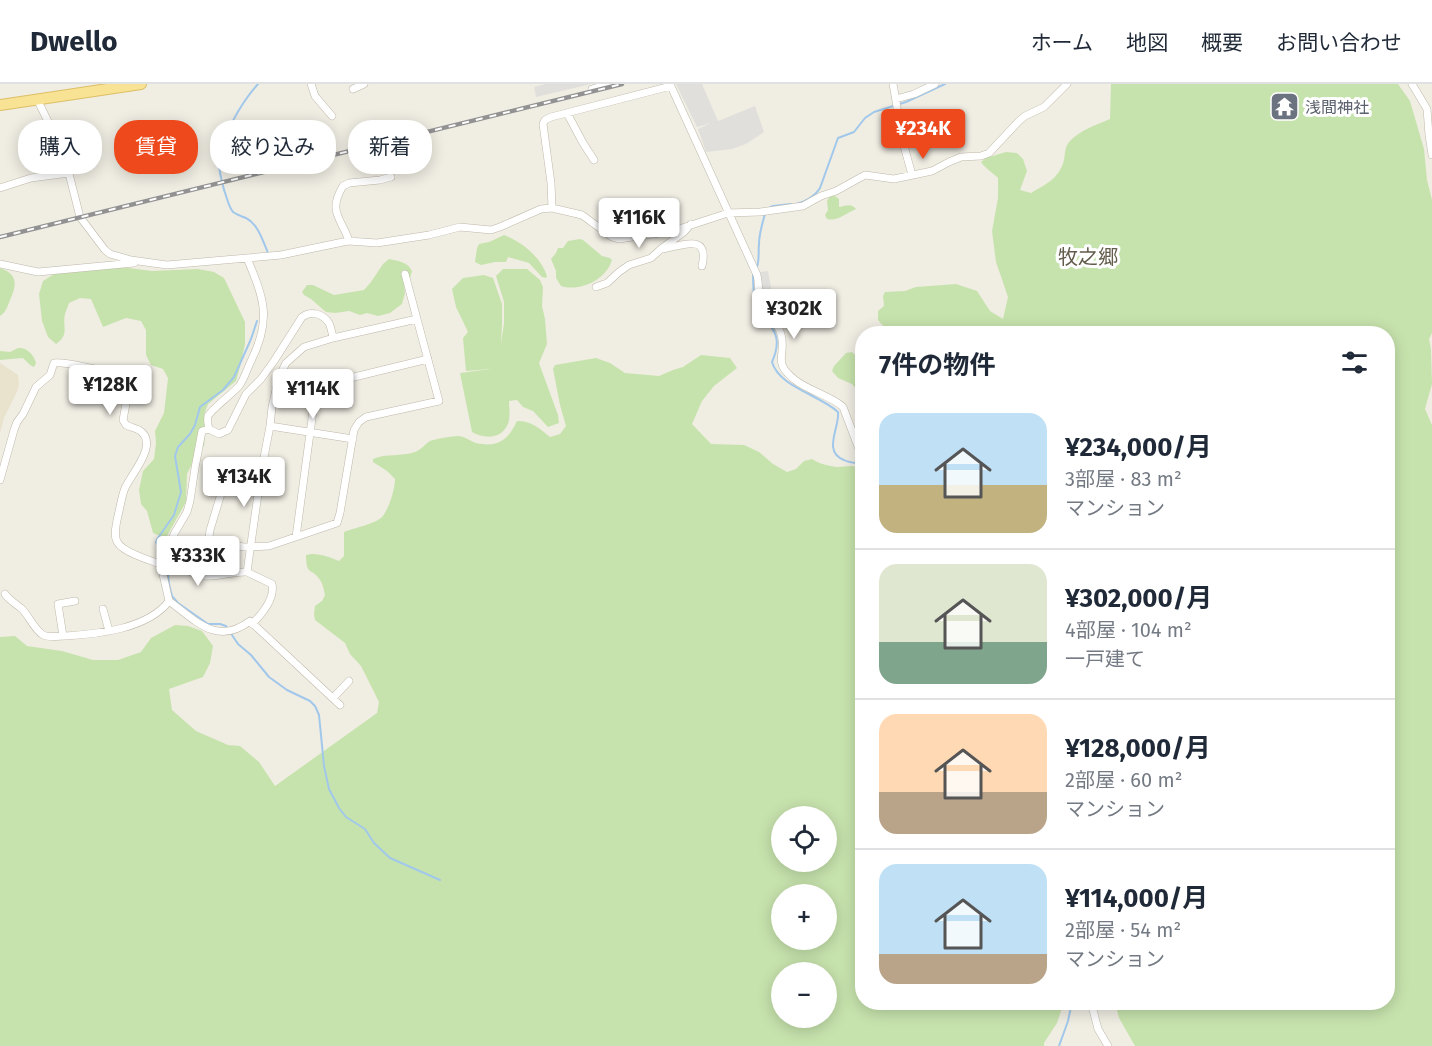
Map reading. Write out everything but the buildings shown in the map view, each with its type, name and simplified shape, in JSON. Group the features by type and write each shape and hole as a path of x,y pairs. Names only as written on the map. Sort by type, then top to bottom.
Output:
{"main road":[{"path":"0,105 141,84"}],"street":[{"path":"311,84 315,96 332,116"},
{"path":"353,89 364,84"},
{"path":"592,89 609,84"},
{"path":"893,84 898,124 912,175"},
{"path":"897,102 935,84"},
{"path":"69,174 80,217 105,250 114,256 167,265 280,255 350,242 377,243 460,227 491,230 541,209 552,207 582,215 612,237 619,239 673,231 728,213 762,212 803,206 865,176 894,179 932,171 961,157 981,156 989,153 1025,116 1044,107 1066,84"},
{"path":"1412,84 1427,109 1432,155"},
{"path":"552,207 544,120 671,85 757,275 760,298 777,323 781,335 780,360 783,368 796,381 843,407 855,438"},
{"path":"37,99 47,120"},
{"path":"567,113 594,160"},
{"path":"0,188 31,178 61,174"},
{"path":"350,242 338,220 335,203 343,186 349,183 391,177"},
{"path":"596,287 607,283 629,265 651,258 680,236 691,224"},
{"path":"660,249 688,243 696,244 702,248 702,266"},
{"path":"209,429 207,423 209,413 240,384 258,349 263,332 262,304 247,258"},
{"path":"0,264 38,272 129,264 139,261"},
{"path":"261,473 238,470 227,474 210,530 211,542 251,547 269,546 337,523 352,438 359,422 366,417 439,401 405,274"},
{"path":"333,338 328,322 323,317 313,313 302,317 261,379 246,394 228,430 219,434 209,429 202,431 187,512 174,534 162,570 169,601 198,622 218,632 231,631 250,621 340,705"},
{"path":"246,572 272,407 279,377 286,363 304,347 417,318"},
{"path":"296,537 313,411 322,394 346,379 428,359"},
{"path":"0,480 17,422 36,387 50,375 54,363 63,362 109,371 124,369 132,371 123,420 126,425 140,430 147,442 139,466 121,500 115,532 116,539 118,544 125,549 164,565"},
{"path":"270,426 352,438"},
{"path":"171,546 177,551 188,570 194,573 219,576 246,572 268,582 273,587 272,595 261,615 252,624"},
{"path":"5,594 46,636 82,635 109,631 142,622 159,612 169,601"},
{"path":"63,636 58,604 75,601"},
{"path":"103,609 109,631"},
{"path":"333,698 349,681"},
{"path":"1093,1010 1098,1029 1108,1046"}],"shaded area":[{"path":"545,84 591,84 536,97 534,87"},
{"path":"676,84 702,84 718,121 755,106 764,132 746,144 732,149 706,152 698,129 711,123 697,127"},
{"path":"768,271 772,293 792,289 791,302 768,306 762,292 760,272"},
{"path":"0,363 18,375 19,386 4,418 0,433"}],"green space":[{"path":"1111,84 1398,84 1410,101 1424,149 1427,180 1432,200 1432,333 1429,339 1432,384 1425,409 1432,425 1432,1046 1135,1046 1119,1018 1117,1010 1395,1010 1395,326 883,326 878,320 878,311 884,306 885,292 956,284 977,291 990,311 1003,319 1008,297 996,262 992,231 998,198 998,178 981,162 986,158 1006,152 1017,153 1023,159 1027,171 1020,190 1031,193 1042,187 1059,172 1066,148 1073,138 1110,119"},
{"path":"830,196 839,199 839,207 850,205 856,209 838,218 827,219 825,215"},
{"path":"504,235 524,246 535,256 544,269 546,278 542,277 529,263 508,257 506,262 481,265 475,262 479,244"},
{"path":"580,239 602,256 612,260 604,273 591,283 576,287 561,286 556,278 551,259 558,248 563,248 568,241"},
{"path":"389,259 405,264 412,271 410,278 404,284 405,293 402,304 390,313 378,316 367,313 360,315 349,311 326,312 302,292 307,285 313,285 334,295 364,290"},
{"path":"121,267 152,271 198,269 214,272 224,278 245,322 245,344 236,381 208,404 204,415 206,427 204,446 187,474 186,502 167,536 153,533 147,511 141,504 139,490 143,471 154,459 155,431 164,413 168,378 163,369 151,365 146,355 146,330 141,321 126,318 103,327 91,299 80,298 69,303 64,319 64,334 56,344 48,337 42,321 39,294 43,281 54,274"},
{"path":"0,268 10,273 15,285 7,309 0,316"},
{"path":"503,269 527,269 540,280 543,287 542,306 547,344 539,363 559,423 548,427 533,411 523,407 517,400 509,401 507,426 500,433 487,437 472,432 460,373 491,369 466,371 463,338 468,332 456,307 452,289 463,278 484,275 493,278 502,304 501,344 504,302 496,276"},
{"path":"18,348 32,354 36,363 34,367 23,358 0,360 0,351 10,352"},
{"path":"852,352 855,355 855,388 838,378 832,371 846,353"},
{"path":"701,355 730,358 737,368 714,386 702,401 692,424 711,444 744,445 759,452 787,472 796,469 804,461 812,459 837,467 855,467 855,1010 1061,1010 1044,1046 0,1046 0,637 15,636 27,646 62,651 93,660 118,660 141,652 151,638 175,625 188,626 202,631 213,646 210,663 203,677 169,689 172,710 196,731 228,745 240,746 259,762 275,786 377,713 379,702 361,666 350,654 345,643 315,620 315,606 322,601 325,595 323,585 308,569 306,562 306,555 310,554 339,561 344,556 344,532 375,522 385,513 391,499 395,479 373,462 373,459 415,452 430,441 452,436 460,436 476,443 496,443 506,438 517,421 531,424 550,437 560,434 566,426 553,369 555,365 596,358 610,363 625,373 659,376 683,367"}],"waterway":[{"path":"258,84 239,110 228,132 219,166 231,210 254,224 268,253"},
{"path":"796,204 810,198 820,188 838,138 854,132 865,118 874,112 906,102 945,84"},
{"path":"767,209 791,204"},
{"path":"756,270 760,233 765,214"},
{"path":"753,274 755,299 772,328 777,342 772,362 776,371 791,384 838,412 834,451 846,461 855,463"},
{"path":"165,560 156,542 174,515 181,492 175,456 178,447 195,425 200,407 223,390 234,377 257,321"},
{"path":"167,565 172,596 178,603 208,624 226,626 238,644 251,655 269,677 315,706 319,715 324,766 329,789 346,817 365,829 374,843 390,858 440,880"},
{"path":"1059,1046 1070,1010"}],"railway":[{"path":"0,237 622,84"}],"place":[{"name":"浅間神社","path":"1284,107"}],"district":[{"name":"牧之郷","path":"1088,257"}]}
